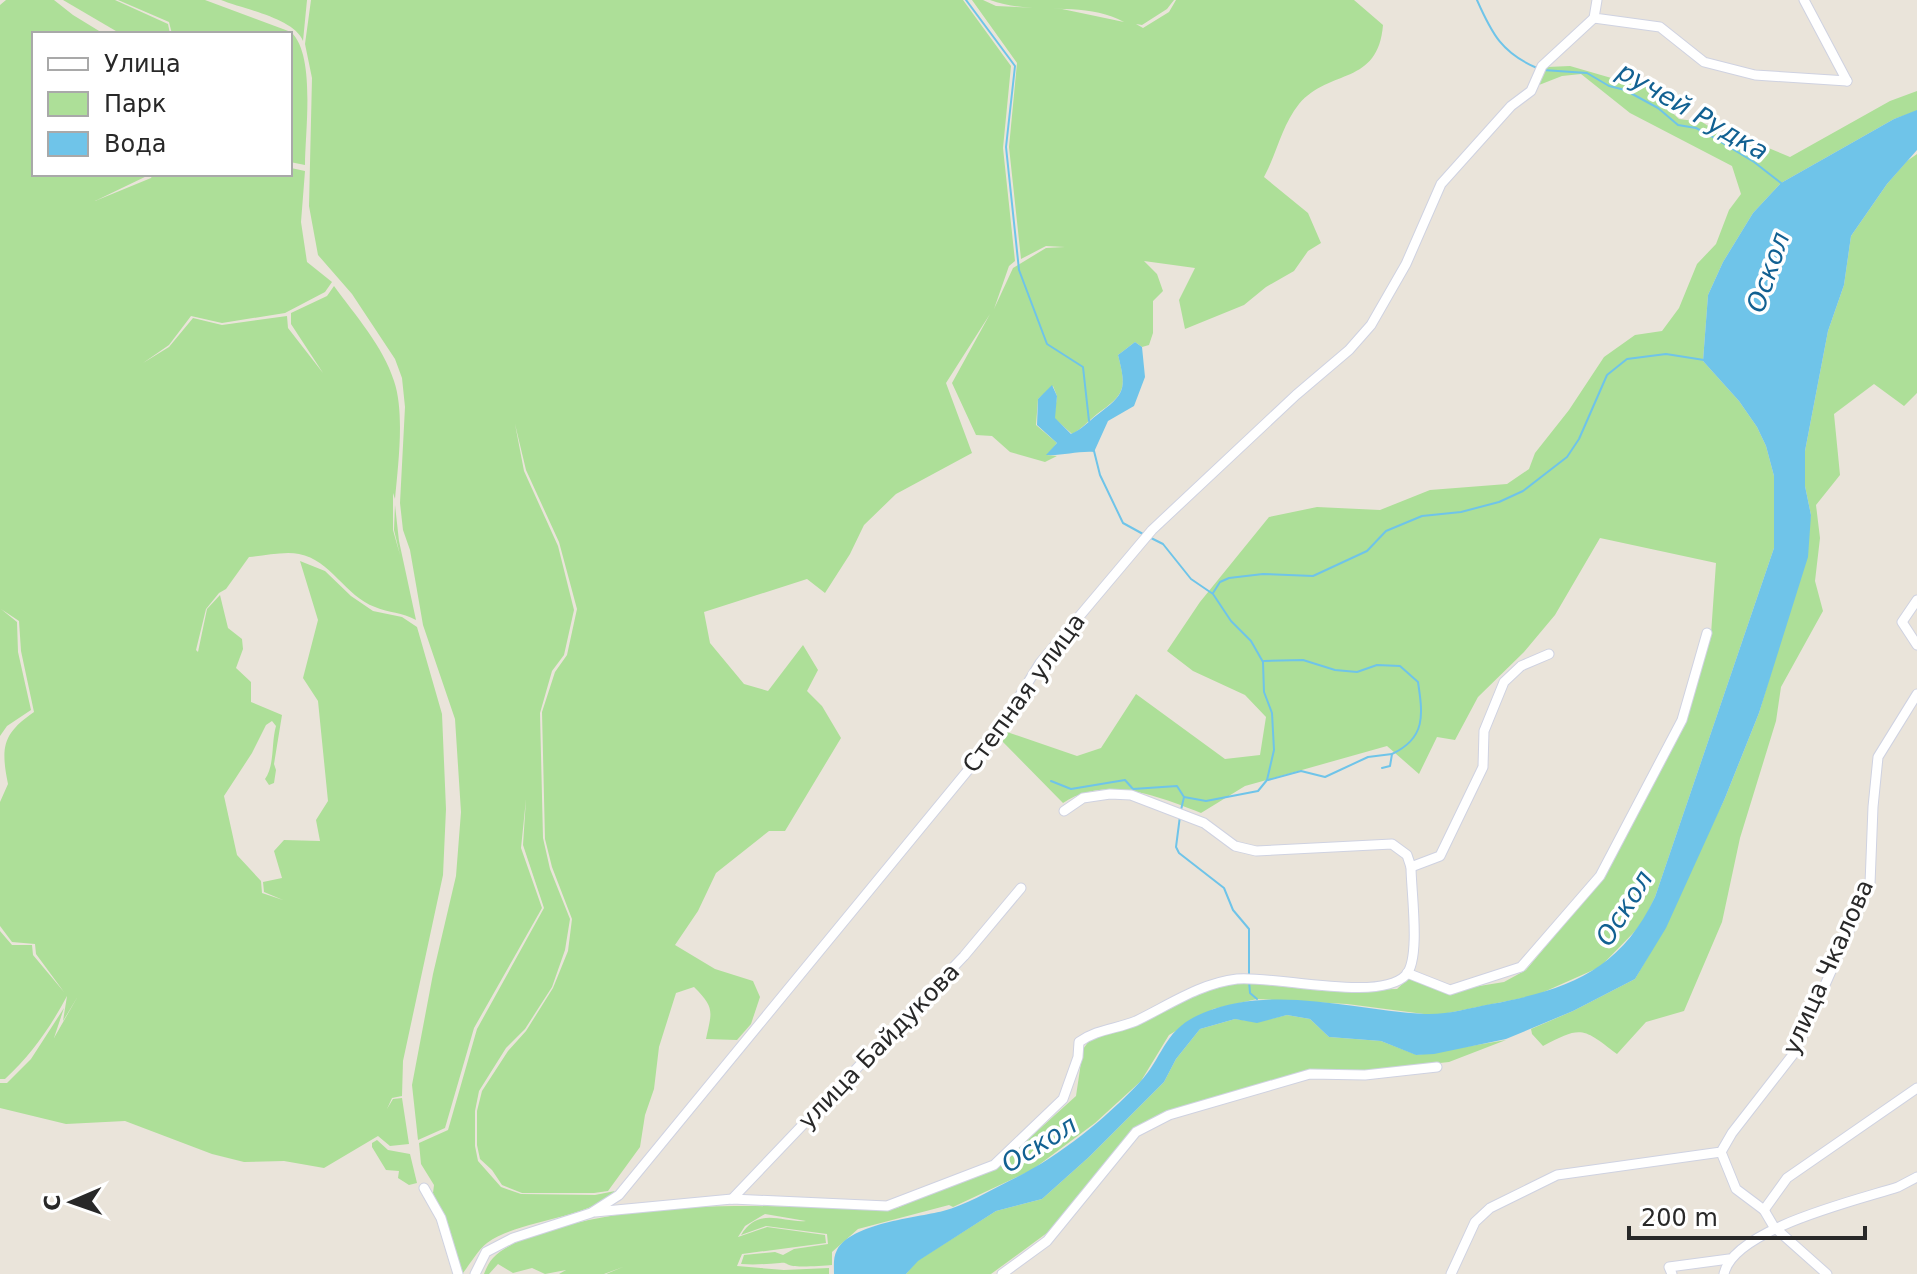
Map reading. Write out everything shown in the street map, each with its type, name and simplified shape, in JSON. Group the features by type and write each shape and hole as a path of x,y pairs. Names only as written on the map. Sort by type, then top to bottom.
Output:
{"street":[{"path":"1597,0 1594,18 1660,27 1704,62 1755,75 1847,81 1804,0"},
{"name":"Степная улица","path":"475,1274 486,1252 513,1238 591,1213 619,1195 992,741 1040,663 1143,540 1296,395 1349,350 1371,325 1406,264 1441,184 1511,106 1526,97 1540,69 1594,18"},
{"path":"1917,600 1902,622 1917,645"},
{"path":"1407,973 1450,990 1521,967 1600,876 1682,720 1707,633"},
{"path":"1411,867 1440,856 1483,767 1484,731 1504,682 1521,666 1549,654"},
{"name":"улица Чкалова","path":"1721,1152 1732,1133 1795,1052 1870,884 1878,757 1917,694"},
{"path":"591,1213 732,1199 887,1206 994,1165 1063,1099 1078,1057 1079,1042 1091,1033 1133,1022 1208,986 1252,979 1322,986 1381,986 1395,982 1407,973 1414,957 1411,867 1407,855 1392,844 1256,851 1235,846 1204,823 1131,795 1083,798 1064,811"},
{"name":"улица Байдукова","path":"732,1199 964,956 1021,888"},
{"path":"1002,1274 1047,1241 1136,1132 1169,1115 1310,1074 1365,1075 1437,1067"},
{"path":"1764,1210 1787,1178 1917,1088"},
{"path":"1451,1274 1475,1222 1490,1208 1557,1175 1721,1152 1736,1189 1764,1210 1774,1227 1827,1274"},
{"path":"1672,1274 1669,1267 1729,1259 1774,1227 1898,1187 1917,1177"},
{"path":"424,1188 441,1218 458,1274"},
{"path":"1724,1274 1729,1259"}],"green space":[{"path":"6,0 54,0 101,32 32,32 32,176 147,176 95,201 152,176 292,176 292,168 305,171 301,222 307,262 332,282 325,292 285,313 222,323 191,316 169,345 143,363 169,347 193,318 222,325 287,316 288,328 323,373 291,324 291,313 327,296 334,286 376,343 394,381 400,423 395,499 393,493 393,530 400,555 394,530 395,505 399,541 416,620 364,602 320,563 310,558 287,553 249,557 226,589 219,593 206,609 196,650 198,652 207,609 220,595 228,628 242,639 243,649 236,668 251,682 251,702 282,715 274,783 269,785 265,779 270,767 276,726 272,721 266,725 224,796 237,855 261,881 262,893 283,900 264,892 263,882 282,878 274,851 284,840 320,841 316,820 328,801 318,701 303,678 318,620 300,561 325,571 351,596 373,611 402,617 417,627 442,714 446,809 443,875 403,1061 402,1096 392,1098 387,1109 393,1099 402,1098 409,1144 390,1146 378,1136 324,1168 284,1161 244,1162 212,1154 125,1121 66,1124 0,1108 0,1083 7,1083 31,1059 64,1008 54,1038 78,996 63,1021 67,996 32,1051 5,1079 0,1079 0,931 12,945 32,945 33,955 64,992 36,954 35,944 12,942 0,926 0,802 8,784 5,750 10,734 34,712 21,651 19,621 1,609 17,622 18,652 31,710 7,726 0,736 0,5"},
{"path":"63,0 115,0 168,24 170,32 118,32"},
{"path":"118,0 205,0 291,32 172,32 169,22"},
{"path":"221,0 307,0 303,41 298,33 279,20"},
{"path":"311,0 963,0 1011,66 1003,148 1015,261 1009,266 994,309 1013,268 1046,248 1065,247 1046,246 1021,259 1009,147 1017,63 972,0 983,0 996,6 1031,8 990,0 1174,0 1167,9 1142,25 1136,24 1143,28 1169,12 1176,0 1354,0 1383,25 1372,58 1351,74 1311,93 1299,104 1288,121 1264,177 1308,213 1321,243 1308,251 1294,271 1266,287 1244,305 1185,329 1179,300 1195,268 1144,261 1157,274 1163,291 1153,301 1153,333 1149,345 1142,347 1135,342 1118,355 1123,383 1118,396 1072,434 1054,418 1057,396 1053,386 1038,399 1036,425 1057,443 1047,455 1057,456 1045,462 1010,452 992,436 976,435 952,383 990,314 946,383 972,453 896,494 864,525 825,593 807,579 704,612 710,643 744,684 768,691 803,645 818,670 807,691 822,706 841,738 785,831 769,831 716,873 698,911 675,945 715,969 753,981 760,997 751,1024 737,1040 706,1039 710,1010 706,1000 694,987 676,993 659,1047 654,1089 645,1115 640,1147 608,1191 594,1193 522,1193 502,1185 480,1159 477,1145 477,1111 482,1091 508,1051 526,1031 553,988 568,951 572,919 545,839 542,712 555,672 567,655 577,609 559,542 526,470 515,424 524,471 558,546 574,610 564,655 552,671 540,713 543,838 550,869 570,919 565,950 552,987 525,1029 506,1048 479,1091 475,1111 475,1146 478,1161 501,1187 521,1194 595,1195 615,1191 589,1208 501,1235 477,1253 463,1273 433,1193 434,1185 421,1164 419,1143 448,1130 477,1029 544,908 523,845 526,799 521,848 542,908 474,1028 445,1128 418,1140 412,1085 456,876 461,812 455,719 423,625 410,550 403,530 400,503 405,407 402,378 395,359 352,294 318,255 309,206 312,78 305,44","holes":["1064,9 1109,15 1124,22"]},
{"path":"292,33 299,43 306,75 305,165 292,162"},
{"path":"1570,66 1632,84 1654,86 1665,106 1679,119 1702,122 1725,137 1749,140 1790,157 1890,101 1917,91 1917,111 1894,119 1781,183 1753,213 1723,262 1708,295 1703,361 1739,401 1766,446 1774,476 1774,548 1655,897 1642,924 1600,967 1537,995 1443,1014 1257,999 1213,1009 1169,1035 1141,1081 1095,1123 1032,1170 953,1207 949,1205 858,1229 832,1252 832,1265 741,1264 744,1255 775,1252 783,1255 794,1249 828,1244 827,1234 766,1226 741,1235 748,1226 763,1218 806,1221 765,1214 745,1226 738,1237 767,1227 825,1235 826,1243 742,1254 737,1266 784,1270 829,1268 829,1274 606,1274 623,1267 604,1274 559,1274 566,1270 545,1274 532,1268 513,1273 498,1264 489,1274 484,1274 498,1253 521,1240 553,1229 635,1212 717,1206 897,1208 1002,1163 1076,1096 1083,1049 1092,1037 1211,990 1240,982 1324,991 1397,989 1410,977 1449,991 1504,982 1526,970 1602,879 1686,719 1711,634 1716,563 1600,538 1555,615 1524,652 1478,697 1455,740 1437,737 1419,774 1387,746 1245,786 1201,813 1149,795 1114,789 1097,790 1063,803 1001,740 1007,732 1077,756 1101,748 1136,694 1225,759 1260,755 1266,717 1245,695 1193,671 1167,651 1200,602 1269,517 1317,507 1380,510 1430,490 1507,484 1529,469 1535,453 1569,410 1604,357 1635,335 1662,331 1679,308 1697,264 1716,244 1729,210 1741,194 1732,166 1630,113 1581,74 1562,76 1539,85 1547,67"},
{"path":"1917,154 1917,393 1904,406 1874,384 1834,414 1840,475 1816,505 1820,538 1815,581 1823,611 1781,687 1776,721 1740,838 1722,922 1684,1011 1646,1022 1617,1054 1582,1032 1566,1035 1543,1046 1531,1029 1635,979 1725,798 1759,713 1781,639 1811,515 1805,486 1805,451 1828,331 1844,285 1851,236 1887,184"},
{"path":"1287,1015 1310,1019 1329,1037 1381,1041 1417,1055 1506,1040 1449,1062 1368,1071 1306,1071 1168,1111 1134,1130 1055,1227 991,1274 906,1274 917,1261 996,1211 1042,1199 1164,1082 1176,1059 1200,1029 1235,1019 1257,1022"},
{"path":"377,1140 388,1150 410,1154 417,1183 409,1185 398,1178 399,1171 386,1170 372,1147"}],"water":[{"name":"Оскол","path":"1917,110 1917,150 1887,184 1851,236 1844,285 1828,331 1805,451 1805,486 1811,515 1808,557 1759,713 1725,798 1666,928 1635,979 1573,1011 1506,1039 1434,1054 1416,1055 1381,1041 1329,1037 1310,1019 1287,1015 1257,1023 1235,1019 1200,1029 1176,1059 1164,1082 1042,1199 996,1211 918,1261 906,1274 834,1274 837,1250 856,1234 885,1223 960,1205 1027,1172 1061,1150 1125,1097 1147,1073 1172,1035 1203,1013 1257,1000 1313,1001 1425,1014 1450,1012 1544,992 1567,984 1608,960 1625,943 1655,897 1774,548 1774,476 1766,446 1739,401 1703,361 1708,295 1723,262 1753,213 1781,183 1894,119"},
{"path":"1135,342 1142,347 1145,377 1134,406 1108,421 1094,452 1046,455 1057,443 1037,425 1038,399 1052,385 1057,396 1055,418 1071,434 1082,428 1118,396 1123,384 1118,355"}],"waterway":[{"path":"966,0 1015,66 1006,147 1019,270 1047,344 1083,367 1089,421"},
{"name":"ручей Рудка","path":"1477,0 1488,23 1507,49 1537,68"},
{"name":"ручей Рудка","path":"1543,70 1587,73 1609,86 1625,90 1658,108 1678,125 1696,128 1711,136 1781,183"},
{"path":"1213,593 1220,582 1229,578 1263,574 1313,576 1367,551 1386,531 1422,516 1461,512 1499,502 1523,491 1567,457 1579,439 1607,375 1627,359 1666,354 1704,360"},
{"path":"1094,451 1100,475 1123,523 1143,534"},
{"path":"1149,537 1163,544 1191,579 1213,594 1231,621 1251,641 1263,662 1264,692 1272,713 1274,750 1267,780 1258,791 1206,801 1184,797"},
{"path":"1264,661 1303,660 1335,670 1357,672 1377,665 1400,666 1418,682 1421,715 1411,741 1392,754"},
{"path":"1268,780 1301,771 1325,777 1368,757 1392,754 1390,766 1382,768"},
{"path":"1051,781 1071,789 1125,780 1133,789 1177,786 1184,797 1181,810"},
{"path":"1180,816 1176,847 1179,853 1224,888 1233,910 1249,929 1249,974"},
{"path":"1249,981 1250,993 1257,999"}]}
